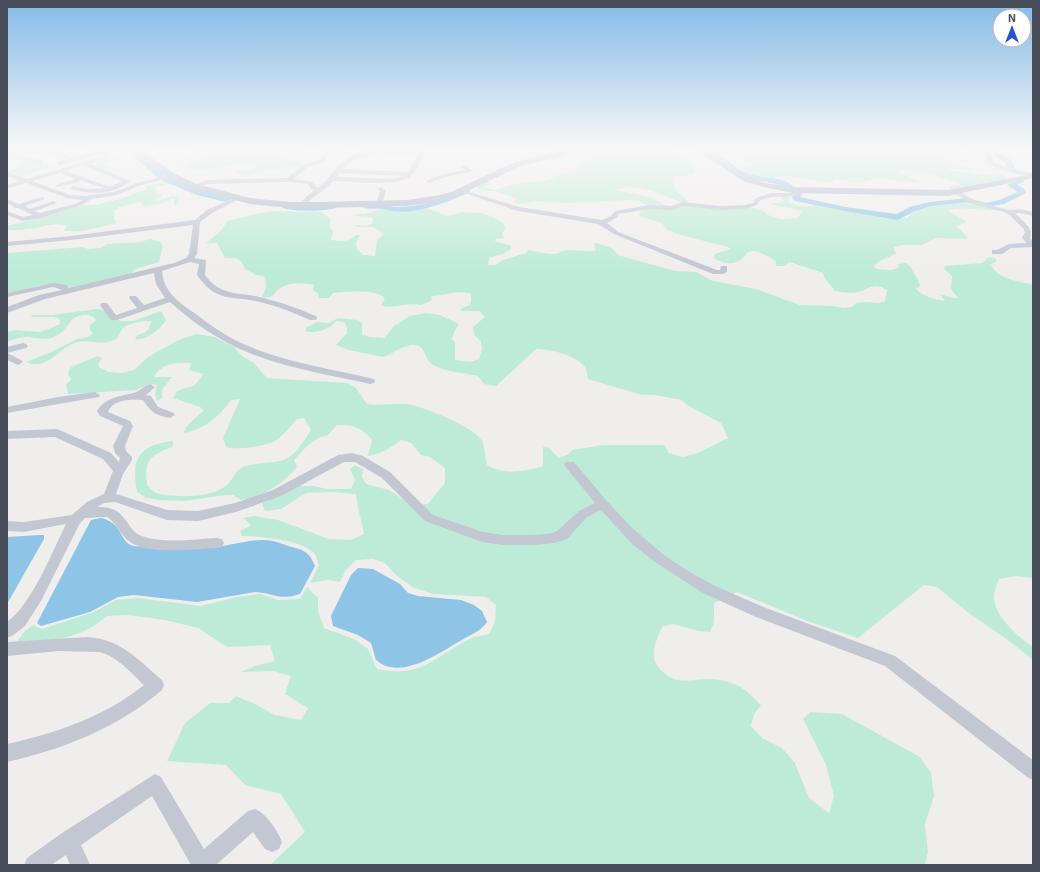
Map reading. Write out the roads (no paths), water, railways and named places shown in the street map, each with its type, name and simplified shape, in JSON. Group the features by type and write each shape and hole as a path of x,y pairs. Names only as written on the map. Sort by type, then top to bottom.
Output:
{"main road":[{"path":"200,188 238,198 301,205 379,204 429,201 464,191 470,188"},
{"path":"780,188 794,190 881,193 956,192 976,188"}],"street":[{"path":"50,188 58,190 69,197 89,198 120,192 130,188"},
{"path":"58,190 63,188"},
{"path":"58,190 73,188 88,192 111,189"},
{"path":"313,188 318,190"},
{"path":"301,205 322,188"},
{"path":"379,204 383,191 382,189"},
{"path":"7,194 21,190"},
{"path":"602,223 614,217 619,211 646,207 667,208 682,204 720,208 745,207 755,204 758,199 771,195 793,195 794,190"},
{"path":"464,191 518,209 547,212 602,223 616,233 716,272 723,272 724,268"},
{"path":"956,192 976,203 1009,212 1020,211 1033,214"},
{"path":"7,201 19,198"},
{"path":"7,213 22,219 41,216 77,205 89,198"},
{"path":"189,260 193,254 198,222 205,214 238,198"},
{"path":"7,209 42,199"},
{"path":"7,201 41,216"},
{"path":"29,210 54,203"},
{"path":"995,252 999,252 1009,246 1032,245 1026,238 1028,230 1026,227 1009,212"},
{"path":"7,244 198,222"},
{"path":"24,243 30,235 47,233"},
{"path":"7,310 33,299 158,270 189,260 203,262 201,275 205,281 222,292 231,296 258,299 292,309 313,318"},
{"path":"158,270 160,287 171,299 205,326 257,353 370,381"},
{"path":"7,295 53,285 64,287 67,290"},
{"path":"133,298 142,308"},
{"path":"104,305 114,318 171,299"},
{"path":"7,350 23,346"},
{"path":"7,356 18,362"},
{"path":"137,396 150,387"},
{"path":"7,410 58,400 95,395"},
{"path":"110,498 119,470 126,457 122,453 119,444 128,426 126,423 104,414 102,411 111,401 137,396 146,398 154,409 170,415"},
{"path":"7,435 57,433 107,456 119,470"},
{"path":"7,631 20,621 36,597 78,517 84,509 102,499 110,498 167,515 198,516 236,507 277,493 342,458 352,457 368,464 386,475 429,518 482,537 503,540 535,540 554,538 562,535 583,514 603,505"},
{"path":"570,465 603,505 637,540 698,584 727,598 842,644 861,648 890,660 1033,771"},
{"path":"7,526 24,527 69,519 100,511 111,513 120,521 128,533 137,540 153,543 184,545 217,543"},
{"path":"7,649 78,644 106,646 116,651 156,685 133,704 91,725 47,742 7,753"},
{"path":"34,865 155,783 202,864 255,818 272,842"},
{"path":"69,840 80,865"}],"water":[{"path":"101,518 114,524 126,541 134,546 164,549 194,548 266,540 301,550 308,554 315,566 300,594 293,596 282,597 255,592 197,602 134,595 118,597 90,612 41,626 37,623 91,520"},
{"path":"44,535 44,539 7,604 7,537"},
{"path":"358,568 373,569 400,584 408,593 418,596 461,600 474,605 482,611 487,622 475,633 425,661 405,667 395,668 385,666 376,660 371,643 358,635 333,626 331,616 351,575"}],"waterway":[{"path":"187,188 226,200"},
{"path":"798,193 796,198 798,199 845,209 898,217 912,209 930,204 967,200 986,205 1001,202 1022,193 1022,191 1016,188"},
{"path":"366,206 383,206 392,209 404,209 435,204 466,191"},
{"path":"286,207 333,207"}]}
